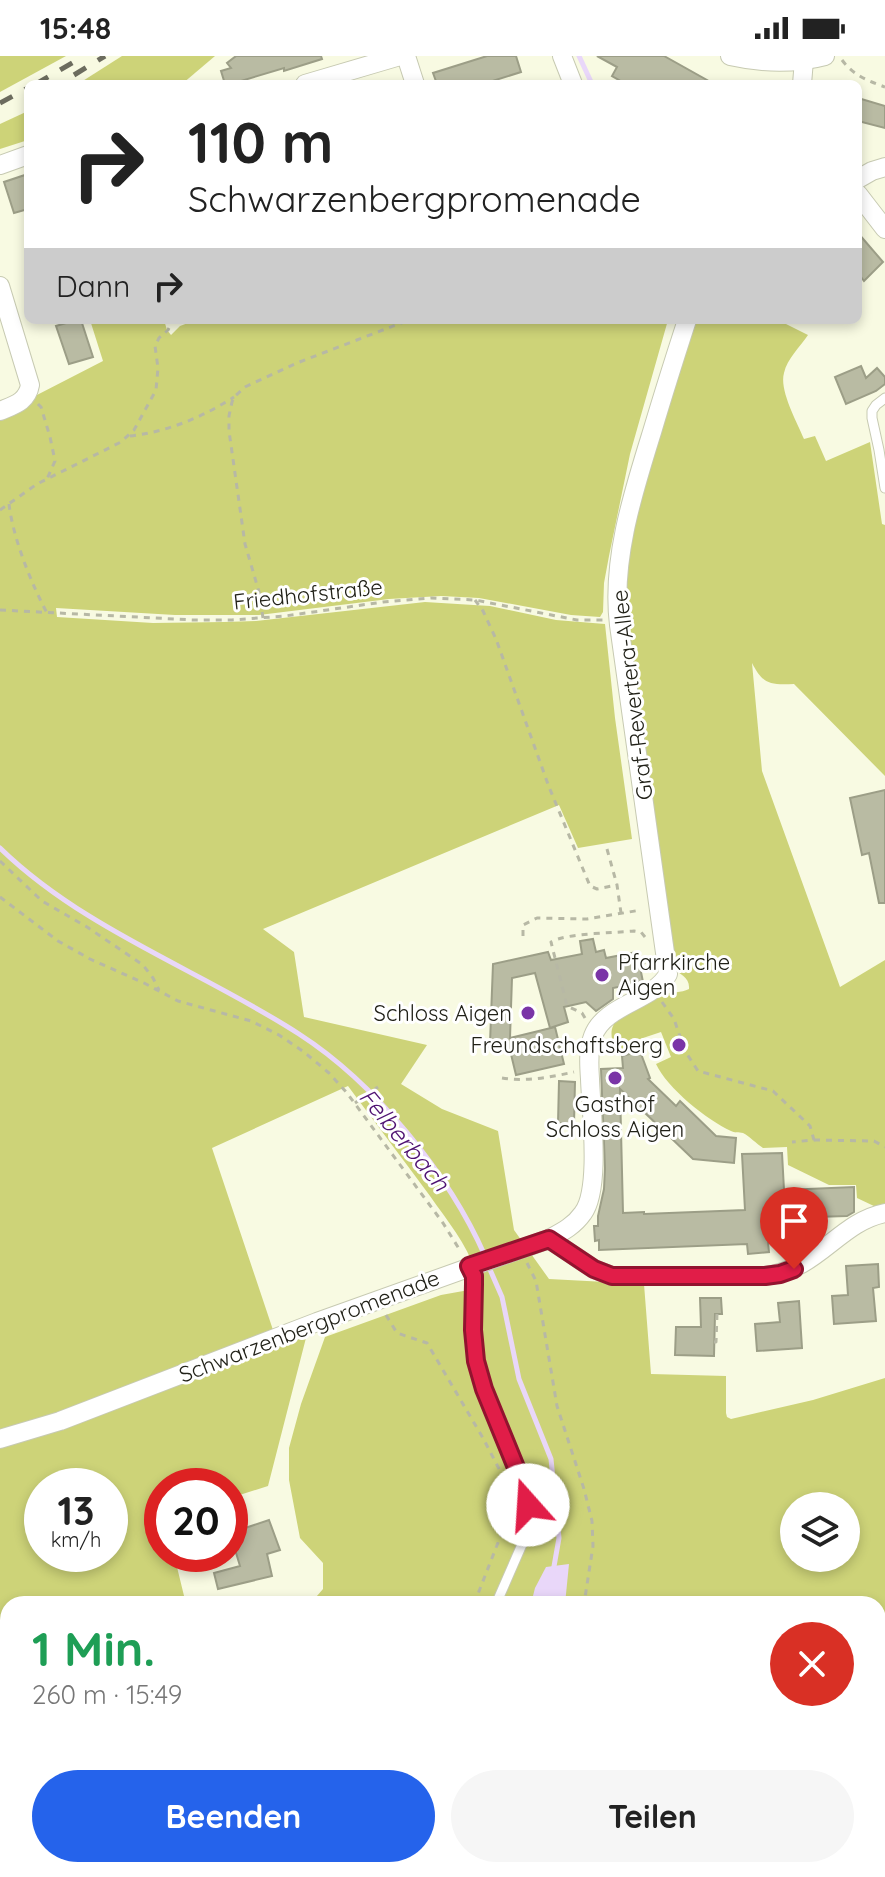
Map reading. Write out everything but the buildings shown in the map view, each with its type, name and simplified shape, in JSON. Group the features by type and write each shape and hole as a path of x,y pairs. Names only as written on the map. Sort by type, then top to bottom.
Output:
{"street":[{"path":"319,80 403,56 413,80"},
{"path":"562,56 571,80"},
{"path":"730,56 766,61 825,56"},
{"path":"801,80 804,60"},
{"path":"0,165 24,156"},
{"path":"862,177 885,167"},
{"path":"862,199 885,229"},
{"path":"0,286 30,385 21,402 0,411"},
{"name":"Graf-Revertera-Allee","path":"658,986 668,972 617,597 630,510 686,324"},
{"path":"591,1041 604,1020 658,986"},
{"name":"Schwarzenbergpromenade","path":"0,1439 60,1421 317,1322 549,1239 568,1229 585,1212 591,1198 591,1041"},
{"path":"549,1239 594,1269 612,1276 765,1276 801,1266 862,1222 885,1213"}],"lane":[{"path":"885,398 872,411 885,488"},
{"path":"474,1265 476,1361 528,1505 527,1533 499,1596"}],"path":[{"path":"840,56 860,77 885,87"},
{"path":"0,510 47,479 121,442 134,430 156,390 158,368 155,346 171,324"},
{"path":"127,436 175,426 209,412 245,387 279,370 399,324"},
{"path":"30,385 34,399 41,407 54,451 55,461 47,479"},
{"path":"234,397 229,431 245,544 263,618"},
{"path":"9,504 11,520 36,592 47,613"},
{"name":"Friedhofstraße","path":"0,610 194,620 263,618 418,599 475,600 577,620 618,618"},
{"path":"475,600 496,639 549,787 590,886 597,889 617,885"},
{"path":"607,849 621,913"},
{"path":"0,861 42,901 143,965 160,991"},
{"path":"0,897 70,948 104,966 187,1004 239,1017 279,1035 304,1052 329,1073 355,1103 474,1265"},
{"path":"523,936 523,925 537,918 577,919 659,908"},
{"path":"591,1041 585,1016 567,1006 551,942 557,938 634,931 642,933 656,952 665,953"},
{"path":"658,986 685,1051 698,1071 773,1091 810,1126 814,1140"},
{"path":"502,1078 538,1078 589,1068"},
{"path":"355,1103 378,1087"},
{"path":"792,1142 874,1141 885,1147"},
{"path":"520,1249 536,1281 557,1406 592,1521 593,1546 585,1596"},
{"path":"714,1342 717,1314"},
{"path":"386,1315 397,1333 427,1343 509,1488 510,1512 477,1596"}],"green space":[{"path":"0,56 66,56 0,92"},
{"path":"122,56 215,56 187,80 84,80"},
{"path":"24,113 24,141 0,149 0,124"},
{"path":"91,324 165,324 171,335 185,324 667,324 630,454 600,617 571,615 479,598 441,596 389,599 259,615 175,615 56,608 57,617 153,623 256,621 425,602 490,606 556,620 605,624 632,839 578,848 559,805 263,929 294,952 304,1017 427,1045 401,1084 442,1109 498,1131 514,1230 549,1279 644,1284 651,1374 726,1376 726,1413 731,1419 813,1400 885,1378 885,1596 317,1596 323,1589 323,1563 300,1538 289,1480 289,1448 325,1337 441,1295 480,1288 477,1275 453,1229 348,1086 212,1148 274,1333 0,1433 0,414 103,361"},
{"path":"689,324 786,324 808,335 784,373 784,388 790,406 804,439 815,436 826,461 870,442 882,524 885,525 885,776 794,684 768,682 752,663 762,771 840,987 885,960 885,1207 876,1207 857,1198 856,1185 829,1185 788,1165 787,1147 763,1148 745,1134 732,1132 700,1111 678,1093 656,1064 671,1057 661,1032 637,1040 640,1048 622,1053 615,1046 612,1028 618,1019 659,996 689,989 686,979 672,967 634,683 624,585 634,519"},
{"path":"307,1334 268,1486 248,1492 248,1468 144,1468 144,1572 178,1572 184,1596 0,1596 0,1445"}],"shaded area":[{"path":"569,1564 566,1596 533,1596 546,1567"}],"waterway":[{"path":"579,56 590,80"},
{"name":"Felberbach","path":"0,848 69,903 262,1011 327,1054 382,1104 407,1133 451,1194 485,1256"},
{"name":"Felberbach","path":"488,1265 502,1297 519,1379 551,1459 559,1538 553,1572"}],"railway":[{"path":"43,80 84,56"},
{"path":"74,75 105,56"},
{"path":"0,103 24,90"}],"place":[{"name":"Pfarrkirche Aigen","path":"602,975"},
{"name":"Schloss Aigen","path":"528,1013"},
{"name":"Freundschaftsberg","path":"679,1045"},
{"name":"Gasthof Schloss Aigen","path":"615,1078"}],"route":[{"path":"528,1505 524,1487 484,1389 473,1349 474,1276 469,1266 549,1239 594,1269 612,1276 765,1276 794,1269"}]}
